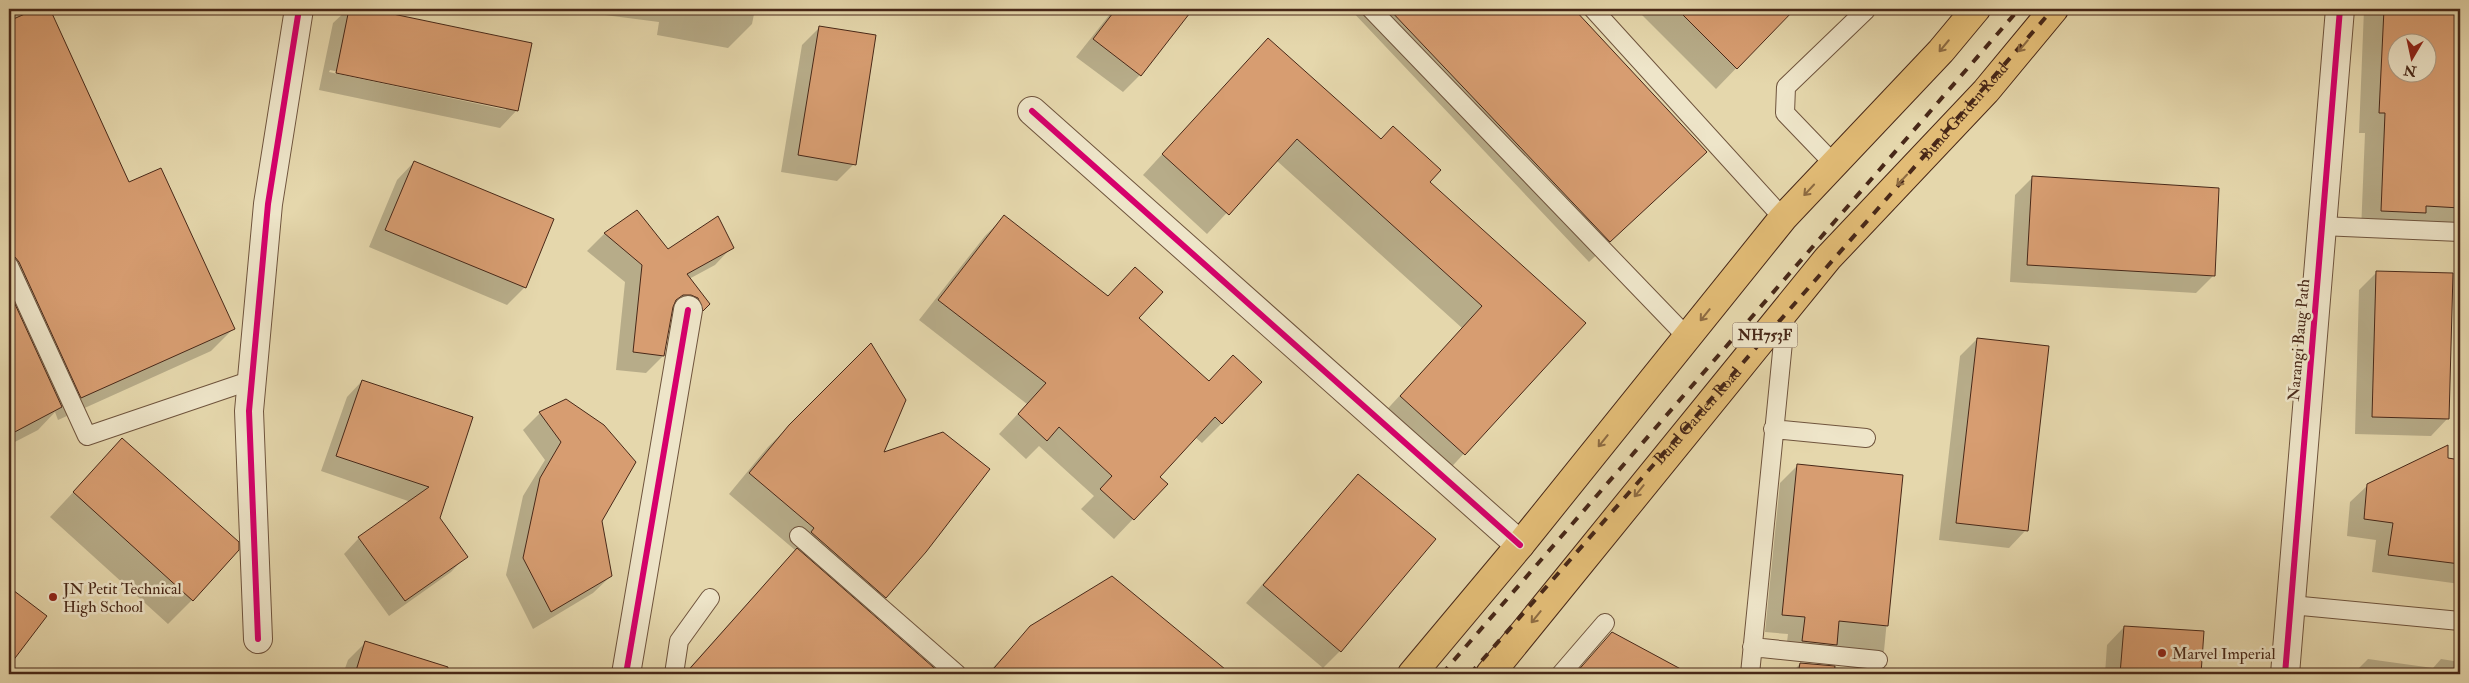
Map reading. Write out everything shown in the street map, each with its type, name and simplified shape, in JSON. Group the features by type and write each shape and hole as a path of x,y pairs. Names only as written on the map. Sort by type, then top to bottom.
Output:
{"highway":[{"path":"1412,674 1520,545 1783,218 1940,51 1976,9"},
{"name":"Bund Garden Road","path":"1490,674 1828,258 1986,91 2054,9"}],"street":[{"path":"258,639 249,411 268,204 299,9"},
{"name":"Narangi Baug Path","path":"2285,674 2340,9"},
{"path":"1032,112 1520,545"},
{"path":"626,674 688,310"}],"lane":[{"path":"1371,9 1687,337"},
{"path":"1593,9 1783,218"},
{"path":"1834,164 1785,113 1786,87 1866,10"},
{"path":"2322,226 2460,232"},
{"path":"9,266 87,436 252,380"},
{"path":"1750,674 1786,309"},
{"path":"1773,429 1866,438"},
{"path":"799,536 957,674"},
{"path":"674,674 679,642 710,598"},
{"path":"2291,605 2460,620"},
{"path":"1561,674 1604,623"},
{"path":"1752,647 1878,660"}],"building":[{"path":"36,9 50,9 129,182 161,168 235,329 81,398 19,262 15,257 9,256 9,21"},
{"path":"349,9 369,9 532,43 518,111 336,73"},
{"path":"1116,9 1193,9 1141,76 1093,39"},
{"path":"1389,9 1574,9 1707,152 1610,242"},
{"path":"1677,9 1795,9 1737,69"},
{"path":"2384,9 2460,9 2460,208 2426,206 2426,213 2381,211 2385,113 2379,113"},
{"path":"819,26 876,35 856,165 798,155"},
{"path":"1268,38 1381,139 1393,126 1441,170 1430,182 1586,323 1465,455 1400,396 1482,306 1297,139 1229,215 1162,154"},
{"path":"414,161 554,219 526,288 385,230"},
{"path":"2032,176 2219,188 2215,276 2027,265"},
{"path":"637,210 668,249 718,216 734,248 687,274 710,304 703,311 698,298 691,295 683,295 676,300 664,356 633,352 642,265 604,233"},
{"path":"1004,215 1108,296 1135,267 1163,292 1139,318 1209,381 1233,355 1262,382 1222,424 1215,417 1160,477 1168,484 1134,520 1100,489 1112,476 1059,427 1047,441 1018,414 1046,383 938,300"},
{"path":"2376,271 2453,273 2449,419 2372,417"},
{"path":"9,291 62,407 9,435"},
{"path":"1977,338 2049,346 2028,531 1956,523"},
{"path":"871,343 906,400 884,452 943,432 990,469 926,552 886,598 811,532 814,528 749,473 789,425"},
{"path":"362,380 473,417 440,518 468,557 405,601 358,537 429,487 336,456"},
{"path":"566,399 604,425 636,462 602,521 612,576 551,612 523,558 540,478 561,442 539,412"},
{"path":"122,438 239,542 239,550 193,601 73,492"},
{"path":"2448,445 2448,458 2460,460 2460,564 2388,555 2393,523 2364,519 2367,484"},
{"path":"1797,464 1903,475 1888,626 1839,621 1837,645 1802,641 1805,617 1782,615"},
{"path":"1358,474 1436,539 1341,652 1263,585"},
{"path":"797,548 941,674 685,674"},
{"path":"1112,576 1231,674 989,674 1030,626"},
{"path":"9,587 47,616 9,666"},
{"name":"Marvel Imperial","path":"2124,626 2204,631 2201,674 2120,674"},
{"path":"1612,632 1690,674 1575,674"},
{"path":"365,641 448,667 447,674 355,674"},
{"path":"1800,663 1835,666 1834,674 1798,674"}],"railway":[{"path":"1442,674 2019,9"},
{"path":"1470,674 2053,9"}],"cycle path":[{"path":"258,639 249,411 268,204 299,9"},
{"path":"2285,674 2340,9"},
{"path":"1032,111 1520,545"},
{"path":"626,674 688,310"}],"place":[{"name":"JN Petit Technical High School","path":"53,597"},
{"name":"Marvel Imperial","path":"2162,653"}]}
